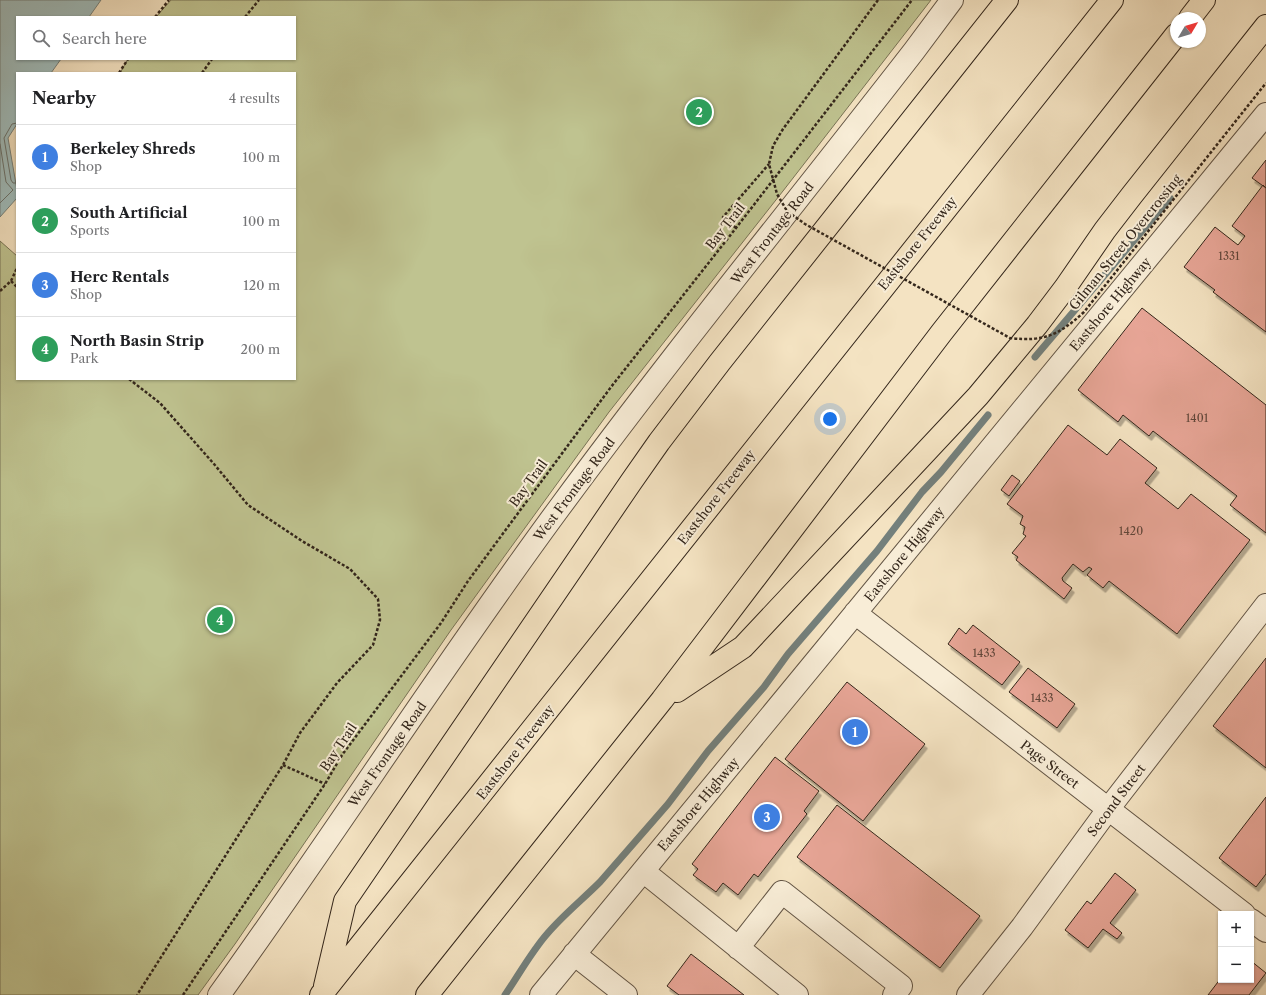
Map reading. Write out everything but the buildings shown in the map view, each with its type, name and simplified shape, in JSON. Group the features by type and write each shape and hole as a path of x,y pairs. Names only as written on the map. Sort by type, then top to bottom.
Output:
{"highway":[{"path":"322,994 345,901 614,506 659,442 697,392 1007,0"},
{"name":"Eastshore Freeway","path":"322,994 1112,0"},
{"path":"1195,12 1204,0"},
{"path":"662,700 743,647 963,413 1037,325 1065,288 1105,230 1266,26"},
{"path":"427,995 662,700 942,332 1170,43"}],"street":[{"name":"West Frontage Road","path":"219,995 489,605 560,507 630,414 904,64 952,0"},
{"name":"Eastshore Highway","path":"541,995 1266,114"},
{"name":"Second Street","path":"968,995 1022,927 1109,808 1266,605"},
{"name":"Page Street","path":"855,613 1240,911"},
{"path":"643,871 797,995"},
{"path":"738,948 782,892 901,986 894,995"},
{"path":"1254,922 1266,931"},
{"path":"574,954 626,995"}],"path":[{"path":"157,16 169,0"},
{"path":"246,16 259,0"},
{"name":"Gilman Street Overcrossing","path":"878,0 783,129 773,146 769,164 776,194 787,211 805,224 1010,338 1026,340 1054,334 1068,326 1084,312 1266,83"},
{"name":"Bay Trail","path":"183,995 325,784 342,755 441,622 468,581 611,387 912,0"},
{"path":"120,72 127,60"},
{"path":"203,72 211,60"},
{"path":"736,228 723,217 769,164"},
{"path":"0,291 11,281 16,270"},
{"path":"11,281 16,285"},
{"path":"130,380 160,403 248,505 302,541 350,569 378,599 380,620 373,645 337,683 300,733 283,765 137,995"},
{"path":"283,765 325,784"}],"green space":[{"path":"171,0 931,0 609,412 451,630 235,944 198,995 0,995 0,241 16,255 16,380 296,380 296,72 121,72 127,60 296,60 296,16 157,16"}],"water":[{"path":"0,0 101,0 90,16 16,16 16,60 60,60 52,72 16,72 16,126 8,138 16,184 16,199 0,217"}],"waterway":[{"path":"1035,357 1170,198"},
{"path":"505,995 541,941 553,927 600,882 668,804 708,751 764,687 788,654 877,551 922,492 941,472 988,415"}],"place":[{"name":"South Artificial","path":"699,112"},
{"name":"North Basin Strip","path":"220,620"},
{"name":"Berkeley Shreds","path":"855,732"},
{"name":"Herc Rentals","path":"767,817"}]}
